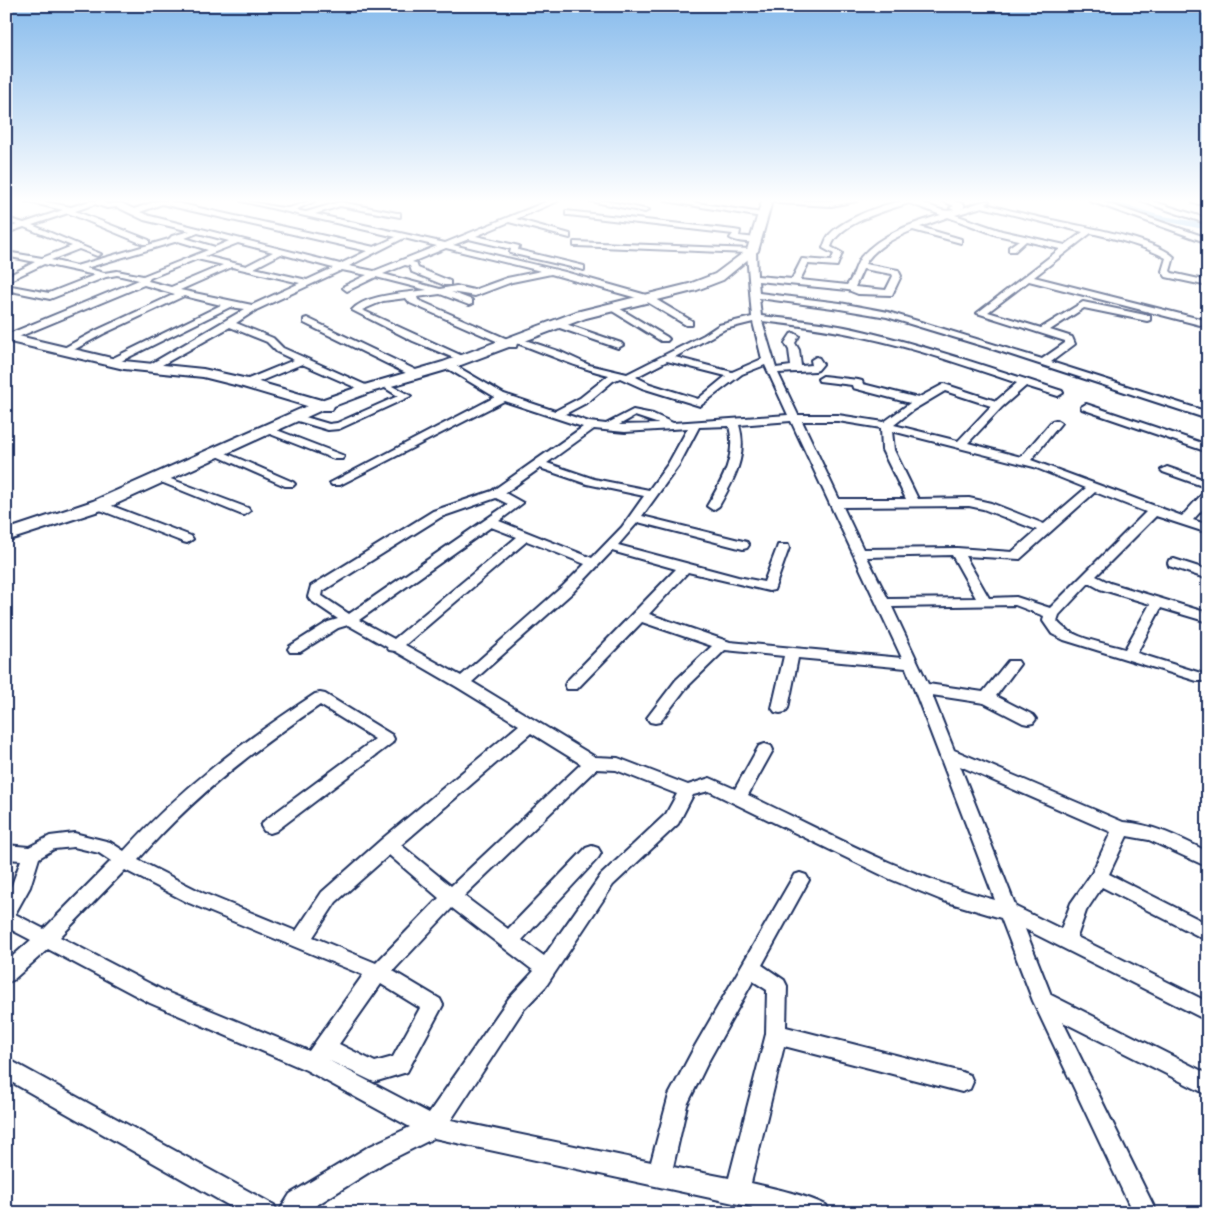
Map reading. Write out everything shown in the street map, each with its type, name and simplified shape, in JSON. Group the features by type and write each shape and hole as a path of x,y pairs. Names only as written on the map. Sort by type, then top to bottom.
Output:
{"street":[{"path":"6,262 19,258"},
{"path":"27,258 104,275"},
{"path":"6,280 50,258"},
{"path":"77,269 114,258"},
{"path":"7,338 143,281 147,276 191,258"},
{"path":"203,258 307,282"},
{"path":"245,269 268,258"},
{"path":"306,258 440,291 469,302"},
{"path":"150,368 229,324 253,308 358,258"},
{"path":"347,288 414,258"},
{"path":"496,258 646,298 689,323"},
{"path":"541,258 581,268"},
{"path":"6,536 99,505 295,417 390,388 557,324 612,307 693,287 718,277 741,258"},
{"path":"753,258 757,318 770,366 912,664 1043,1001 1145,1213"},
{"path":"794,283 805,261 834,264 836,258"},
{"path":"849,288 854,284 865,258"},
{"path":"1043,363 1070,344 1070,342 1063,336 981,312 1053,258"},
{"path":"1170,258 1166,273 1208,284"},
{"path":"405,262 412,265 420,273 447,283"},
{"path":"176,292 230,265"},
{"path":"754,278 849,288 865,292 889,293 897,276 895,272 860,266"},
{"path":"552,272 510,280 475,293 462,289 382,299 356,310 416,339 504,397 554,415 592,425 608,427 633,413 678,425 795,418 838,418 886,426 1024,461 1154,511 1208,529"},
{"path":"6,287 50,296 104,275 117,273 176,292 253,308"},
{"path":"1026,278 1208,324"},
{"path":"65,351 100,332 180,295 176,292"},
{"path":"755,295 840,306 888,315 1208,416"},
{"path":"408,296 414,299 413,301 516,341 558,354 586,367 623,376 646,386 700,403"},
{"path":"112,362 230,304"},
{"path":"1044,330 1083,305 1143,317 1208,334"},
{"path":"612,307 664,339"},
{"path":"554,415 584,400 609,379 623,376 667,358 722,326 757,318 811,324 865,334 926,350 1058,393"},
{"path":"306,321 416,374"},
{"path":"229,324 270,340 280,350 366,388"},
{"path":"557,324 618,344"},
{"path":"794,336 790,343 794,350 794,369"},
{"path":"7,338 112,362 203,373 247,382 328,407 366,388 455,364"},
{"path":"667,358 732,375"},
{"path":"247,382 302,360"},
{"path":"678,425 732,375 753,364 794,369 815,368 818,364 816,360"},
{"path":"823,379 858,383 857,386 919,402"},
{"path":"960,445 998,405 1024,382"},
{"path":"886,426 919,402 944,387 998,405"},
{"path":"295,417 333,427 406,396 390,388"},
{"path":"336,483 504,397"},
{"path":"1086,407 1208,449"},
{"path":"713,506 730,477 738,450 733,422"},
{"path":"1024,461 1056,423"},
{"path":"462,684 568,588 636,518 673,464 696,424"},
{"path":"592,425 536,463 496,494 480,502 449,509 437,514 316,589 315,597 394,647 462,684 592,763 618,764 687,791 710,784 896,874 951,896 1009,912 1208,1012"},
{"path":"886,426 888,450 914,502"},
{"path":"268,430 338,457"},
{"path":"219,452 289,484"},
{"path":"536,463 591,482 652,494"},
{"path":"1167,470 1208,485"},
{"path":"160,478 244,511"},
{"path":"860,553 906,551 992,553 1015,556 1094,487"},
{"path":"295,649 333,626 350,620 517,504 496,494"},
{"path":"1184,520 1208,495"},
{"path":"836,503 969,502 987,506 1046,529"},
{"path":"99,505 187,539"},
{"path":"1154,511 1052,614 1050,620 1052,626 1069,636 1202,678"},
{"path":"636,518 743,545"},
{"path":"490,522 594,563"},
{"path":"394,647 526,536"},
{"path":"610,546 737,581 769,587 783,548"},
{"path":"957,552 984,602"},
{"path":"1174,563 1208,575"},
{"path":"572,685 686,566"},
{"path":"1088,577 1105,586 1208,618"},
{"path":"883,603 1016,601 1052,614"},
{"path":"1129,655 1156,607"},
{"path":"640,616 722,644 912,664"},
{"path":"655,718 681,684 722,644"},
{"path":"780,708 792,652"},
{"path":"987,698 1013,664"},
{"path":"922,688 987,698 1028,719"},
{"path":"6,974 46,939 174,809 214,773 256,741 320,698 386,739 270,826"},
{"path":"300,941 329,897 388,844 530,726"},
{"path":"738,798 766,750"},
{"path":"948,754 1121,828 1144,832 1208,860"},
{"path":"319,1055 370,982 451,897 592,763"},
{"path":"290,1213 298,1202 306,1197 376,1155 433,1127 516,1004 546,970 607,880 672,820 687,791"},
{"path":"1066,940 1078,908 1099,877 1121,828"},
{"path":"6,852 32,854 50,843 74,840 104,846 135,868 196,898 379,973 433,1005 400,1065 374,1072 319,1055 157,996 6,918"},
{"path":"388,844 451,897 546,970"},
{"path":"508,942 592,853"},
{"path":"6,913 21,887 32,854"},
{"path":"1099,877 1208,933"},
{"path":"659,1175 678,1103 702,1053 800,880"},
{"path":"737,1192 776,1034 777,986 751,969"},
{"path":"1043,1001 1208,1084"},
{"path":"776,1034 962,1082"},
{"path":"319,1055 433,1127 737,1192 764,1205 790,1203 818,1213"},
{"path":"6,1068 266,1213"}]}
